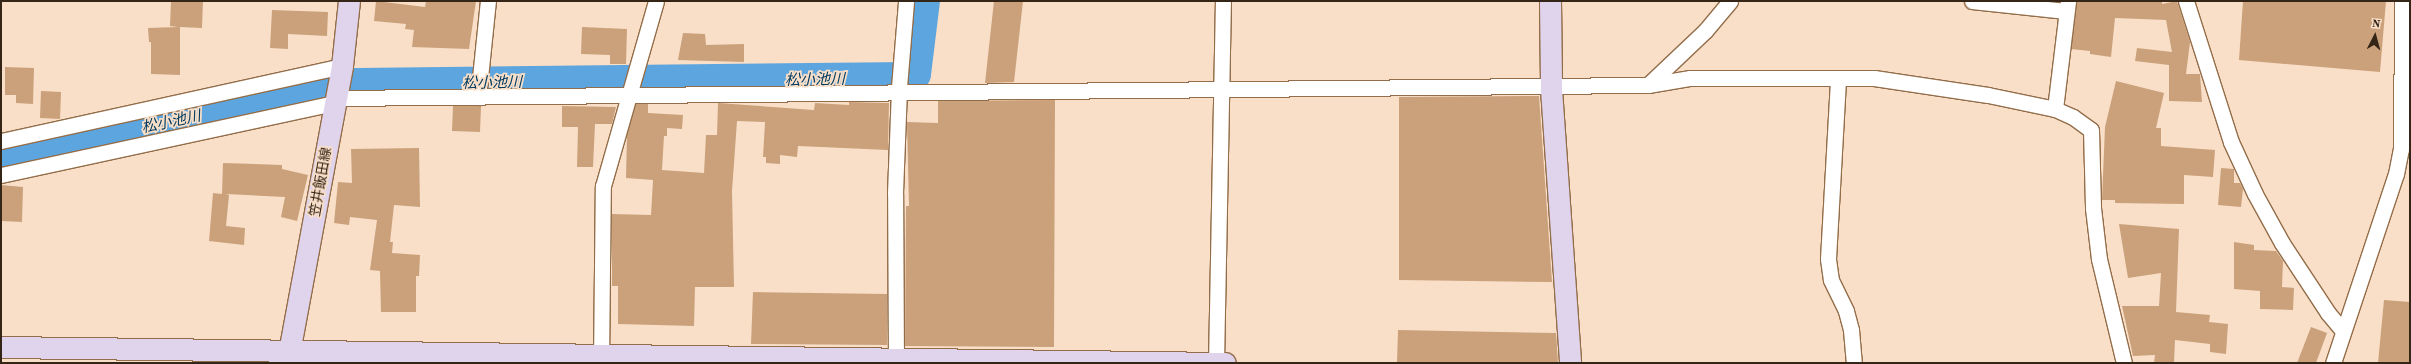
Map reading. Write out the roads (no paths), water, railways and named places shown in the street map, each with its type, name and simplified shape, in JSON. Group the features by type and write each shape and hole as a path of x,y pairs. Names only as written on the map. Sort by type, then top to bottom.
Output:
{"street":[{"name":"笠井飯田線","path":"288,357 337,87 349,1"},
{"path":"478,96 488,1"},
{"path":"602,359 602,186 627,95 656,1"},
{"path":"896,360 899,90 906,1"},
{"path":"1,347 288,357 1219,363 1223,1"},
{"path":"1550,1 1551,89 1570,363"},
{"path":"1648,86 1705,31 1730,1"},
{"path":"1972,1 2066,6 2056,109"},
{"path":"2186,1 2231,142 2255,194 2282,243 2328,313 2343,331"},
{"path":"2334,363 2343,331 2396,174 2401,150 2402,1"},
{"path":"1,141 337,87 478,96 899,90 1223,91 1551,89 1648,86 1690,78 1838,80 1874,78 1913,82 2056,109 2091,130 2093,208 2099,259 2124,363"},
{"path":"1838,80 1828,259 1831,280 1846,311 1851,330 1854,363"},
{"path":"1,175 337,87"}],"waterway":[{"name":"松小池川","path":"1,159 357,84 909,78 915,74 924,1"}]}
